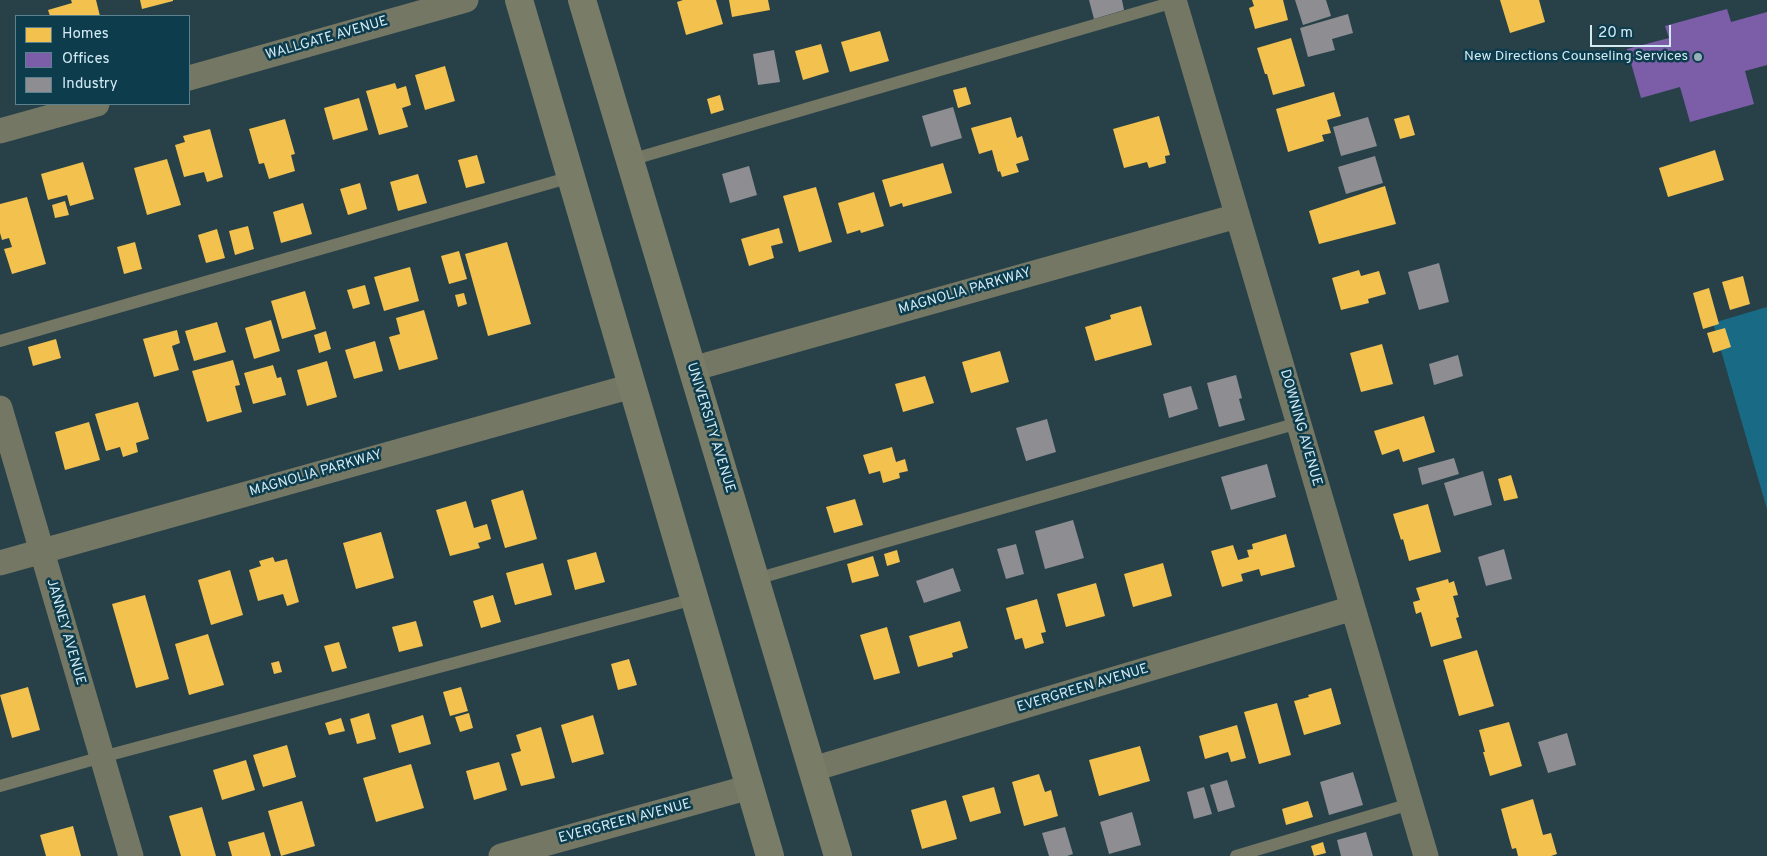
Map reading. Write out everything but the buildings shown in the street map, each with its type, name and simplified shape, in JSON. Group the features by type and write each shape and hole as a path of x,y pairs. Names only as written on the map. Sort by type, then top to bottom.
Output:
{"main road":[{"path":"519,0 770,856"},
{"name":"UNIVERSITY AVENUE","path":"582,0 838,856"}],"street":[{"name":"WALLGATE AVENUE","path":"190,78 466,0"},
{"name":"DOWNING AVENUE","path":"1174,1 1426,856"},
{"path":"0,131 93,105"},
{"name":"MAGNOLIA PARKWAY","path":"692,369 1238,216"},
{"name":"MAGNOLIA PARKWAY","path":"0,563 632,386"},
{"name":"JANNEY AVENUE","path":"0,408 131,856"},
{"name":"EVERGREEN AVENUE","path":"813,769 1353,608"},
{"name":"EVERGREEN AVENUE","path":"501,856 750,787"}],"lane":[{"path":"630,160 1174,1"},
{"path":"0,341 571,177"},
{"path":"756,579 1298,423"},
{"path":"0,786 694,599"},
{"path":"1236,856 1410,804"}],"shaded area":[{"path":"1767,307 1767,509 1713,323"}],"place":[{"name":"New Directions Counseling Services","path":"1698,57"}]}
